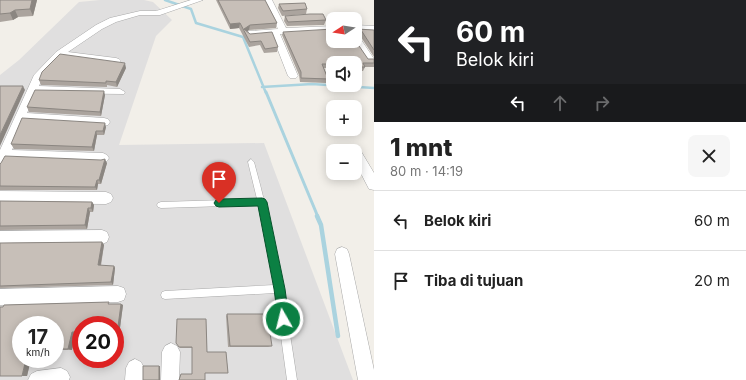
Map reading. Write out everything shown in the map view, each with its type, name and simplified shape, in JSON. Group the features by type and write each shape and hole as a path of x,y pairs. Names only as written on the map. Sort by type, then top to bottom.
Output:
{"street":[{"path":"268,0 281,19 279,31 293,76"},
{"path":"103,158 2,159 39,75 59,54 99,27 113,20 140,13 153,13 195,1"},
{"path":"362,28 374,29"},
{"path":"249,34 326,29"},
{"path":"362,48 369,59"},
{"path":"59,54 116,61"},
{"path":"33,89 120,92"},
{"path":"21,117 104,122"},
{"path":"0,136 12,136"},
{"path":"362,164 374,185"},
{"path":"0,196 106,198"},
{"path":"0,238 102,237"},
{"path":"342,254 367,380"},
{"path":"0,297 118,294"},
{"path":"170,380 171,352"},
{"path":"37,380 61,377"}],"lane":[{"path":"251,162 262,202 279,289 292,380"},
{"path":"162,205 262,202"},
{"path":"165,295 279,289"}],"shaded area":[{"path":"100,0 144,0 153,2 172,20 156,36 119,145 264,143 353,380 0,380 0,75 19,60 79,2"}],"building":[{"path":"0,0 32,0 30,9 15,10 10,13 0,14"},
{"path":"218,0 265,0 277,23 250,25 244,29 250,34 272,32 278,47 265,49 261,41 250,42 240,23 230,24"},
{"path":"305,3 307,9 283,11 279,4"},
{"path":"323,14 326,20 288,22 285,16"},
{"path":"326,29 326,48 360,48 368,59 374,59 374,63 363,63 365,67 362,67 362,56 326,56 326,64 322,64 326,74 326,79 301,78 301,72 283,32"},
{"path":"362,29 374,30 374,50 362,32"},
{"path":"60,54 125,63 116,82 106,81 106,83 39,80 42,72"},
{"path":"0,86 23,86 0,135"},
{"path":"35,90 104,91 100,112 27,107"},
{"path":"22,118 105,123 103,131 96,131 92,147 11,144"},
{"path":"5,156 105,159 99,180 97,180 95,187 0,186 0,164"},
{"path":"0,201 92,202 91,208 88,208 85,225 0,226"},
{"path":"102,242 98,265 114,266 111,282 0,286 0,243"},
{"path":"109,302 108,304 121,304 119,316 72,316 72,332 68,349 64,349 64,316 12,316 12,368 24,368 22,376 0,376 0,307 3,307 4,305"},
{"path":"227,314 267,314 272,346 230,346"},
{"path":"177,319 206,319 207,352 226,352 228,373 205,373 205,380 179,380 181,374 192,374 192,347 179,347 176,343"},
{"path":"143,366 159,366 159,380 143,380"}],"waterway":[{"path":"165,0 191,9 196,23 243,37 263,87"},
{"path":"263,87 312,84 374,88"},
{"path":"263,87 266,93"},
{"path":"266,92 318,217"},
{"path":"317,216 321,225 338,336"}],"route":[{"path":"219,203 262,202 279,289 283,319"}]}
